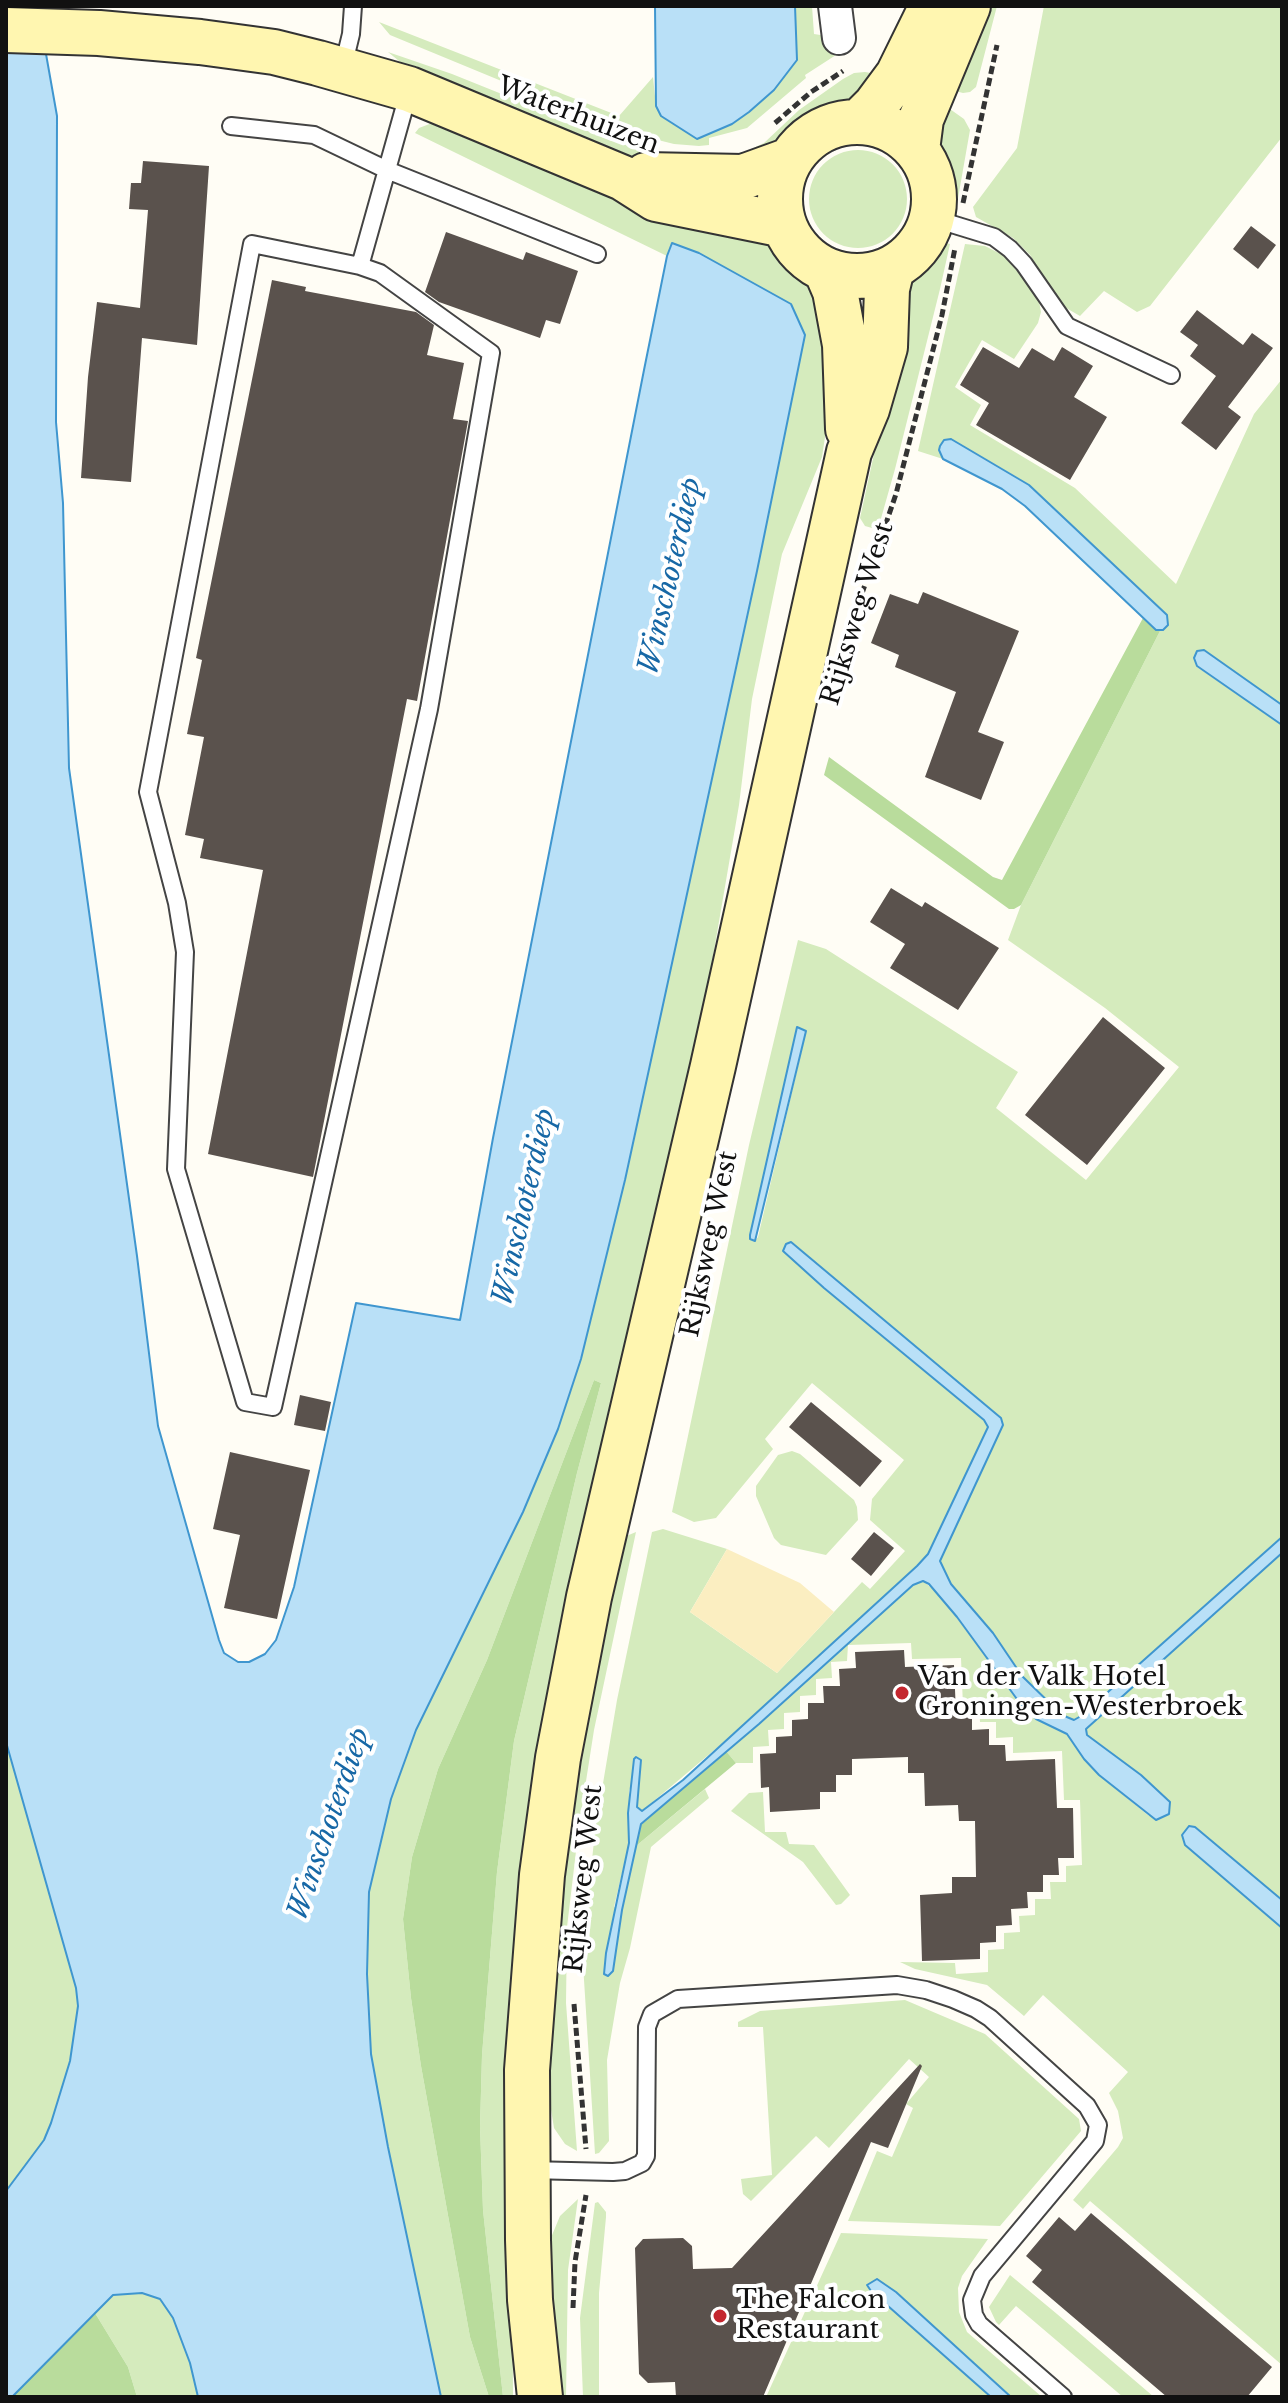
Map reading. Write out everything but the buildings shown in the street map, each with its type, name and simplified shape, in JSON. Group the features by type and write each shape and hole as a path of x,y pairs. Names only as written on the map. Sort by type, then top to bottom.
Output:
{"main road":[{"path":"860,121 898,75 932,6"},
{"path":"917,150 921,119 968,6"},
{"name":"Waterhuizen","path":"27,31 200,42 274,52 409,89 623,178 656,199 784,225"},
{"path":"860,121 898,132 917,150 931,175 946,221 918,247 892,268 866,276 826,270 801,252 784,225 781,212 778,146 798,149 819,131 860,121"},
{"name":"Waterhuizen","path":"623,178 657,174 743,177 778,146"},
{"name":"Rijksweg West","path":"540,2397 530,2300 527,2070 542,1875 570,1691 849,452 867,409 885,347 887,289 892,268"},
{"name":"Rijksweg West","path":"826,270 835,291 845,345 849,452"}],"street":[{"path":"835,6 839,38"}],"lane":[{"path":"342,70 351,34 353,6"},
{"path":"360,266 409,89"},
{"path":"231,126 314,135 387,170 597,254"},
{"path":"946,221 994,237 1010,249 1067,326 1171,375"},
{"path":"252,244 360,266 380,273 491,353 429,709 273,1407 245,1402 176,1169 185,952 177,903 148,792 252,244"},
{"path":"526,2170 625,2171 642,2163 646,2156 647,2027 652,2014 678,1999 897,1985 926,1990 976,2009 1087,2106 1098,2125 1095,2141 982,2276 972,2300 979,2324 1063,2397"}],"path":[{"name":"Rijksweg West","path":"855,613 896,494 942,315 946,221 982,110 999,36"},
{"path":"778,146 811,92 844,71 869,63 898,75"},
{"name":"Rijksweg West","path":"573,2309 575,2262 586,2203 587,2171 574,1995"}],"green space":[{"path":"795,6 812,6 814,34 833,37 836,55 805,75 806,78 747,128 709,138 709,145 699,146 654,139 562,106 390,35 379,22 619,116 653,77 656,106 661,116 697,139 732,124 784,77 797,60"},
{"path":"987,6 997,6 976,87 963,93 944,88"},
{"path":"1044,6 1282,6 1282,137 1150,306 1137,312 1104,291 1080,316 1061,305 1030,255 1013,238 976,217 973,207 1017,148"},
{"path":"388,52 452,74 646,152 692,160 745,152 764,143 799,110 843,79 854,73 883,75 851,99 812,114 777,144 757,156 736,162 694,165 657,163 608,149 410,70"},
{"path":"940,102 964,119 970,130 957,204 953,204 939,149"},
{"path":"432,123 444,123 762,239 819,292 830,404 822,457 782,554 752,699 739,805 699,1038 532,1803 519,1883 511,1993 513,2397 503,2397 483,2210 480,2127 482,2055 497,1872 514,1741 601,1383 594,1380 487,1660 438,1769 412,1857 403,1919 421,2066 470,2337 489,2397 441,2397 371,2054 367,1974 369,1892 391,1799 416,1730 523,1512 558,1429 581,1359 625,1180 805,335 791,304 699,253 672,243 667,256 415,133"},
{"path":"858,150 877,154 893,164 903,180 907,199 903,218 893,234 877,244 858,248 839,244 823,234 813,218 809,199 813,180 823,164 839,154"},
{"path":"941,242 950,244 940,289 880,522 872,528 865,526 860,518 890,381 904,291"},
{"path":"965,244 985,246 1003,255 1032,288 1041,312 1038,323 1014,359 982,340 955,387 981,405 970,425 1075,488 1176,584 1254,414 1282,379 1282,705 1204,650 1197,667 1282,725 1282,1537 1081,1716 1074,1720 1062,1715 1022,1676 993,1633 951,1584 940,1561 1003,1425 1001,1418 791,1242 784,1251 988,1426 928,1554 917,1566 751,1719 642,1811 637,1808 641,1760 629,1791 629,1843 614,1907 622,1910 636,1846 705,1789 709,1798 651,1847 620,1983 607,2060 609,2141 595,2154 583,1964 588,1899 595,1831 617,1700 652,1532 663,1529 727,1549 690,1612 777,1673 862,1582 870,1589 905,1551 870,1520 872,1499 904,1460 812,1383 765,1439 773,1449 716,1518 694,1522 672,1512 749,1145 798,940 826,949 1018,1072 996,1108 1086,1180 1179,1067 1105,1008 1008,940 1021,905 1163,630 1167,615 1020,479 951,439 940,446 943,459 918,451","holes":["797,1027 806,1032 758,1237 755,1241 750,1235"]},
{"path":"1143,618 1160,631 1021,905 1014,909 1009,909 824,775 829,757 993,877 1002,880"},
{"path":"594,1380 601,1383 514,1741 497,1872 482,2055 480,2127 483,2210 503,2397 489,2397 470,2337 421,2066 403,1919 412,1857 438,1769 487,1660"},
{"path":"792,1451 800,1454 854,1500 857,1507 858,1520 826,1555 781,1545 774,1538 756,1496 756,1486 778,1455"},
{"path":"636,1532 594,1730 567,1927 566,2003 577,2151 565,2144 554,2128 547,2085 571,1787 624,1537"},
{"path":"1282,1553 1282,1900 1195,1827 1185,1845 1282,1928 1282,2365 1090,2201 1083,2209 1073,2200 1123,2138 1118,2111 1109,2093 1128,2072 1043,1995 1024,2016 987,1985 915,1969 900,1962 955,1963 956,1974 988,1972 988,1950 1004,1949 1004,1933 1020,1932 1019,1916 1035,1915 1035,1899 1051,1899 1050,1882 1066,1882 1066,1866 1082,1865 1080,1800 1064,1800 1062,1751 1013,1753 1013,1737 996,1738 996,1722 980,1722 979,1706 963,1706 961,1658 912,1659 911,1643 848,1645 847,1661 831,1662 832,1678 816,1679 816,1695 800,1696 800,1712 784,1713 784,1729 768,1730 769,1746 753,1747 753,1763 736,1763 726,1751 913,1585 923,1581 940,1595 1022,1706 1068,1734 1099,1775 1149,1816 1110,1751 1087,1735 1086,1729"},
{"path":"6,1742 76,1988 78,2006 70,2061 51,2123 44,2140 6,2191"},
{"path":"726,1751 736,1763 636,1846 641,1824"},
{"path":"763,1792 765,1832 786,1832 789,1844 814,1845 850,1895 841,1904 836,1905 803,1862 731,1811 749,1793"},
{"path":"905,2000 985,2034 1079,2119 1081,2131 1000,2226 848,2221 877,2151 892,2157 913,2108 906,2104 929,2077 909,2059 829,2148 816,2136 751,2201 743,2194 741,2179 772,2175 763,2027 738,2027 738,2022 760,2011"},
{"path":"578,2199 568,2270 566,2397 555,2397 548,2279 550,2240 560,2216"},
{"path":"598,2202 606,2212 599,2293 599,2397 583,2397 580,2318 595,2203"},
{"path":"841,2233 988,2239 962,2276 958,2288 959,2312 967,2332 1042,2397 1011,2397 896,2292 871,2291 991,2397 766,2397"},
{"path":"1010,2275 1154,2397 1123,2397 1016,2306 999,2325 989,2307"},
{"path":"143,2293 160,2299 173,2318 190,2363 198,2397 137,2397 128,2367 95,2313 113,2295"},
{"path":"95,2313 128,2367 137,2397 12,2397"}],"sand":[{"path":"727,1549 800,1583 834,1612 777,1673 690,1612"}],"water":[{"name":"Winschoterdiep","path":"6,6 48,6 46,54 57,116 56,422 63,503 69,768 158,1426 219,1640 224,1653 238,1662 249,1662 265,1654 276,1640 294,1587 356,1303 460,1320 644,370 672,243 699,253 791,304 805,335 625,1180 581,1359 558,1429 523,1512 416,1730 391,1799 369,1892 367,1974 371,2054 441,2397 198,2397 190,2363 173,2318 160,2299 142,2293 113,2295 12,2397 6,2397 6,2191 44,2140 51,2123 70,2061 78,2006 76,1988 6,1742"},
{"path":"655,6 795,6 797,60 774,90 749,112 732,124 697,139 661,116 656,106"},
{"path":"951,439 1029,485 1167,615 1168,625 1163,630 1156,630 1025,506 1002,489 943,459 940,446 944,440"},
{"path":"1204,650 1282,705 1282,725 1197,666 1194,658 1197,651"},
{"path":"797,1027 806,1031 755,1241 750,1239 750,1235"},
{"path":"791,1242 1001,1418 1003,1425 940,1561 951,1584 993,1633 1022,1676 1062,1715 1074,1720 1081,1716 1282,1537 1282,1553 1086,1729 1087,1735 1141,1775 1170,1802 1169,1814 1156,1820 1099,1775 1067,1734 1036,1719 1022,1706 929,1584 923,1581 913,1585 759,1724 641,1824 622,1910 613,1971 608,1976 604,1974 606,1953 629,1843 628,1813 634,1759 641,1760 637,1807 642,1811 683,1780 917,1566 928,1554 988,1427 984,1420 783,1251 786,1244"},
{"path":"1189,1826 1195,1827 1282,1900 1282,1928 1185,1845 1182,1835"},
{"path":"877,2279 896,2292 1011,2397 991,2397 871,2291 867,2285"}],"place":[{"name":"Van der Valk Hotel Groningen-Westerbroek","path":"902,1693"},
{"name":"The Falcon Restaurant","path":"720,2316"}]}
